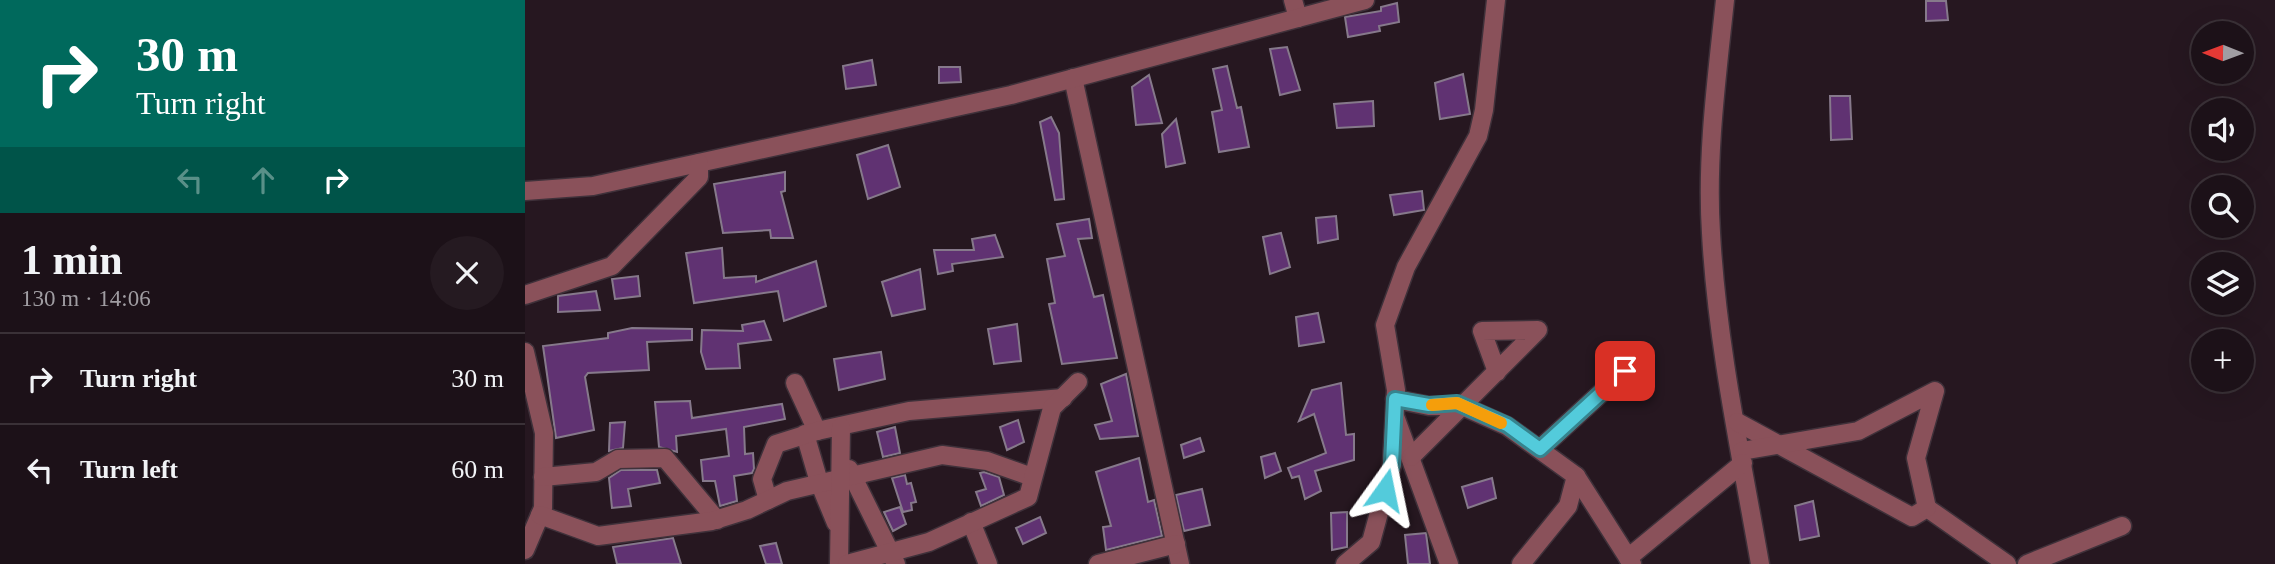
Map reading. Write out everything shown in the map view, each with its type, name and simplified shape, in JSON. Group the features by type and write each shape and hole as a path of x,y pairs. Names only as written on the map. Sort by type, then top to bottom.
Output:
{"street":[{"path":"1293,0 1298,18"},
{"path":"525,191 593,186 1011,95 1365,0"},
{"path":"1345,564 1371,542 1392,464 1395,408 1385,325 1406,267 1478,136 1484,110 1496,0"},
{"path":"1725,0 1712,153 1711,232 1760,564"},
{"path":"1073,78 1180,564"},
{"path":"525,295 612,266 699,177 699,163"},
{"path":"525,352 531,398 544,433 543,508 525,550"},
{"path":"1540,449 1625,371"},
{"path":"1411,457 1497,372"},
{"path":"847,564 893,558 1028,497 1052,408 1078,382"},
{"path":"795,383 811,432 819,482 839,530"},
{"path":"1395,408 1462,406 1507,425 1576,476 1630,561 1743,457 1777,444 1858,431 1935,391 1916,458 1927,508 2007,564"},
{"path":"768,500 762,479 776,444 811,432 909,411 1063,398"},
{"path":"1395,408 1449,564"},
{"path":"1737,422 1912,517 1927,508"},
{"path":"841,427 840,454 847,478 893,558"},
{"path":"540,515 598,536 717,520 787,491 942,455 987,461 1032,477"},
{"path":"543,477 596,472 618,460 665,458 717,520"},
{"path":"1521,564 1568,506 1576,476"},
{"path":"839,564 839,530 847,478"},
{"path":"971,522 988,564"},
{"path":"2027,564 2122,526"},
{"path":"1098,564 1176,544"}],"building":[{"path":"1926,1 1946,1 1948,20 1926,21"},
{"path":"1397,3 1399,22 1379,26 1380,31 1348,37 1345,17 1381,11 1381,7"},
{"path":"1287,47 1300,90 1280,95 1270,49"},
{"path":"872,60 876,85 846,89 843,66"},
{"path":"1227,66 1237,108 1241,107 1249,147 1219,152 1212,112 1222,110 1213,69"},
{"path":"939,67 960,67 961,82 939,83"},
{"path":"1463,74 1470,114 1440,119 1435,83"},
{"path":"1149,75 1162,123 1136,125 1132,87"},
{"path":"1830,96 1850,96 1852,139 1831,140"},
{"path":"1373,101 1374,126 1337,128 1334,104"},
{"path":"1051,117 1059,133 1064,199 1055,200 1040,122"},
{"path":"1176,119 1185,163 1166,167 1162,134"},
{"path":"888,145 900,187 868,199 857,155"},
{"path":"785,172 785,191 781,192 793,238 771,238 770,230 723,233 714,184"},
{"path":"1422,191 1424,210 1394,215 1390,195"},
{"path":"1336,216 1338,239 1318,243 1316,218"},
{"path":"1089,219 1092,238 1078,239 1094,297 1103,295 1117,358 1062,364 1049,304 1055,303 1047,259 1065,256 1057,224"},
{"path":"1281,233 1290,267 1270,274 1263,237"},
{"path":"995,235 1003,257 952,264 953,271 938,274 934,250 974,250 972,239"},
{"path":"722,248 724,278 756,276 756,282 816,261 826,306 784,321 778,291 694,303 686,253"},
{"path":"920,269 925,309 892,316 882,282"},
{"path":"638,276 640,296 615,299 612,279"},
{"path":"596,291 600,310 558,312 558,296"},
{"path":"1318,313 1324,342 1299,346 1296,317"},
{"path":"764,321 771,340 738,344 740,368 706,369 701,352 702,330 743,331 742,325"},
{"path":"1017,324 1021,361 994,364 988,329"},
{"path":"632,328 692,329 692,340 647,342 649,370 588,373 585,377 594,430 556,438 543,346 608,338 608,333"},
{"path":"881,352 885,379 839,390 834,359"},
{"path":"1126,374 1138,436 1100,439 1095,425 1112,421 1101,384"},
{"path":"1341,383 1346,435 1354,434 1354,460 1315,471 1321,491 1305,499 1299,476 1292,478 1288,468 1326,453 1314,414 1299,421 1312,390"},
{"path":"690,401 692,418 782,404 785,419 744,427 745,454 753,453 754,469 752,473 734,476 737,501 720,506 715,481 703,481 701,460 729,456 726,429 676,436 677,452 659,447 655,402"},
{"path":"1018,420 1024,442 1007,450 1000,427"},
{"path":"625,422 623,448 609,451 610,423"},
{"path":"895,427 900,453 883,457 877,432"},
{"path":"1200,438 1204,451 1184,458 1181,445"},
{"path":"1275,453 1281,471 1265,478 1261,457"},
{"path":"1139,458 1148,502 1154,500 1162,536 1106,550 1103,527 1111,526 1096,472"},
{"path":"621,470 657,470 660,483 628,489 631,506 612,508 609,478"},
{"path":"980,473 999,477 1004,495 981,506 976,492 986,489"},
{"path":"905,475 907,484 911,483 916,502 911,503 912,510 903,512 892,478"},
{"path":"1492,478 1496,498 1468,508 1462,487"},
{"path":"1202,489 1210,525 1184,531 1176,495"},
{"path":"1813,501 1819,536 1800,540 1795,506"},
{"path":"900,507 906,524 893,531 884,512"},
{"path":"1347,512 1347,547 1332,550 1331,513"},
{"path":"1040,517 1046,533 1023,544 1016,528"},
{"path":"1426,533 1430,564 1408,564 1405,535"},
{"path":"673,538 681,564 617,564 613,547"},
{"path":"776,543 782,564 766,564 760,546"}],"slow traffic":[{"path":"1432,405 1457,403 1501,423"}],"route":[{"path":"1385,490 1392,464 1395,399 1429,405 1457,403 1507,425 1540,449 1625,371"}]}
